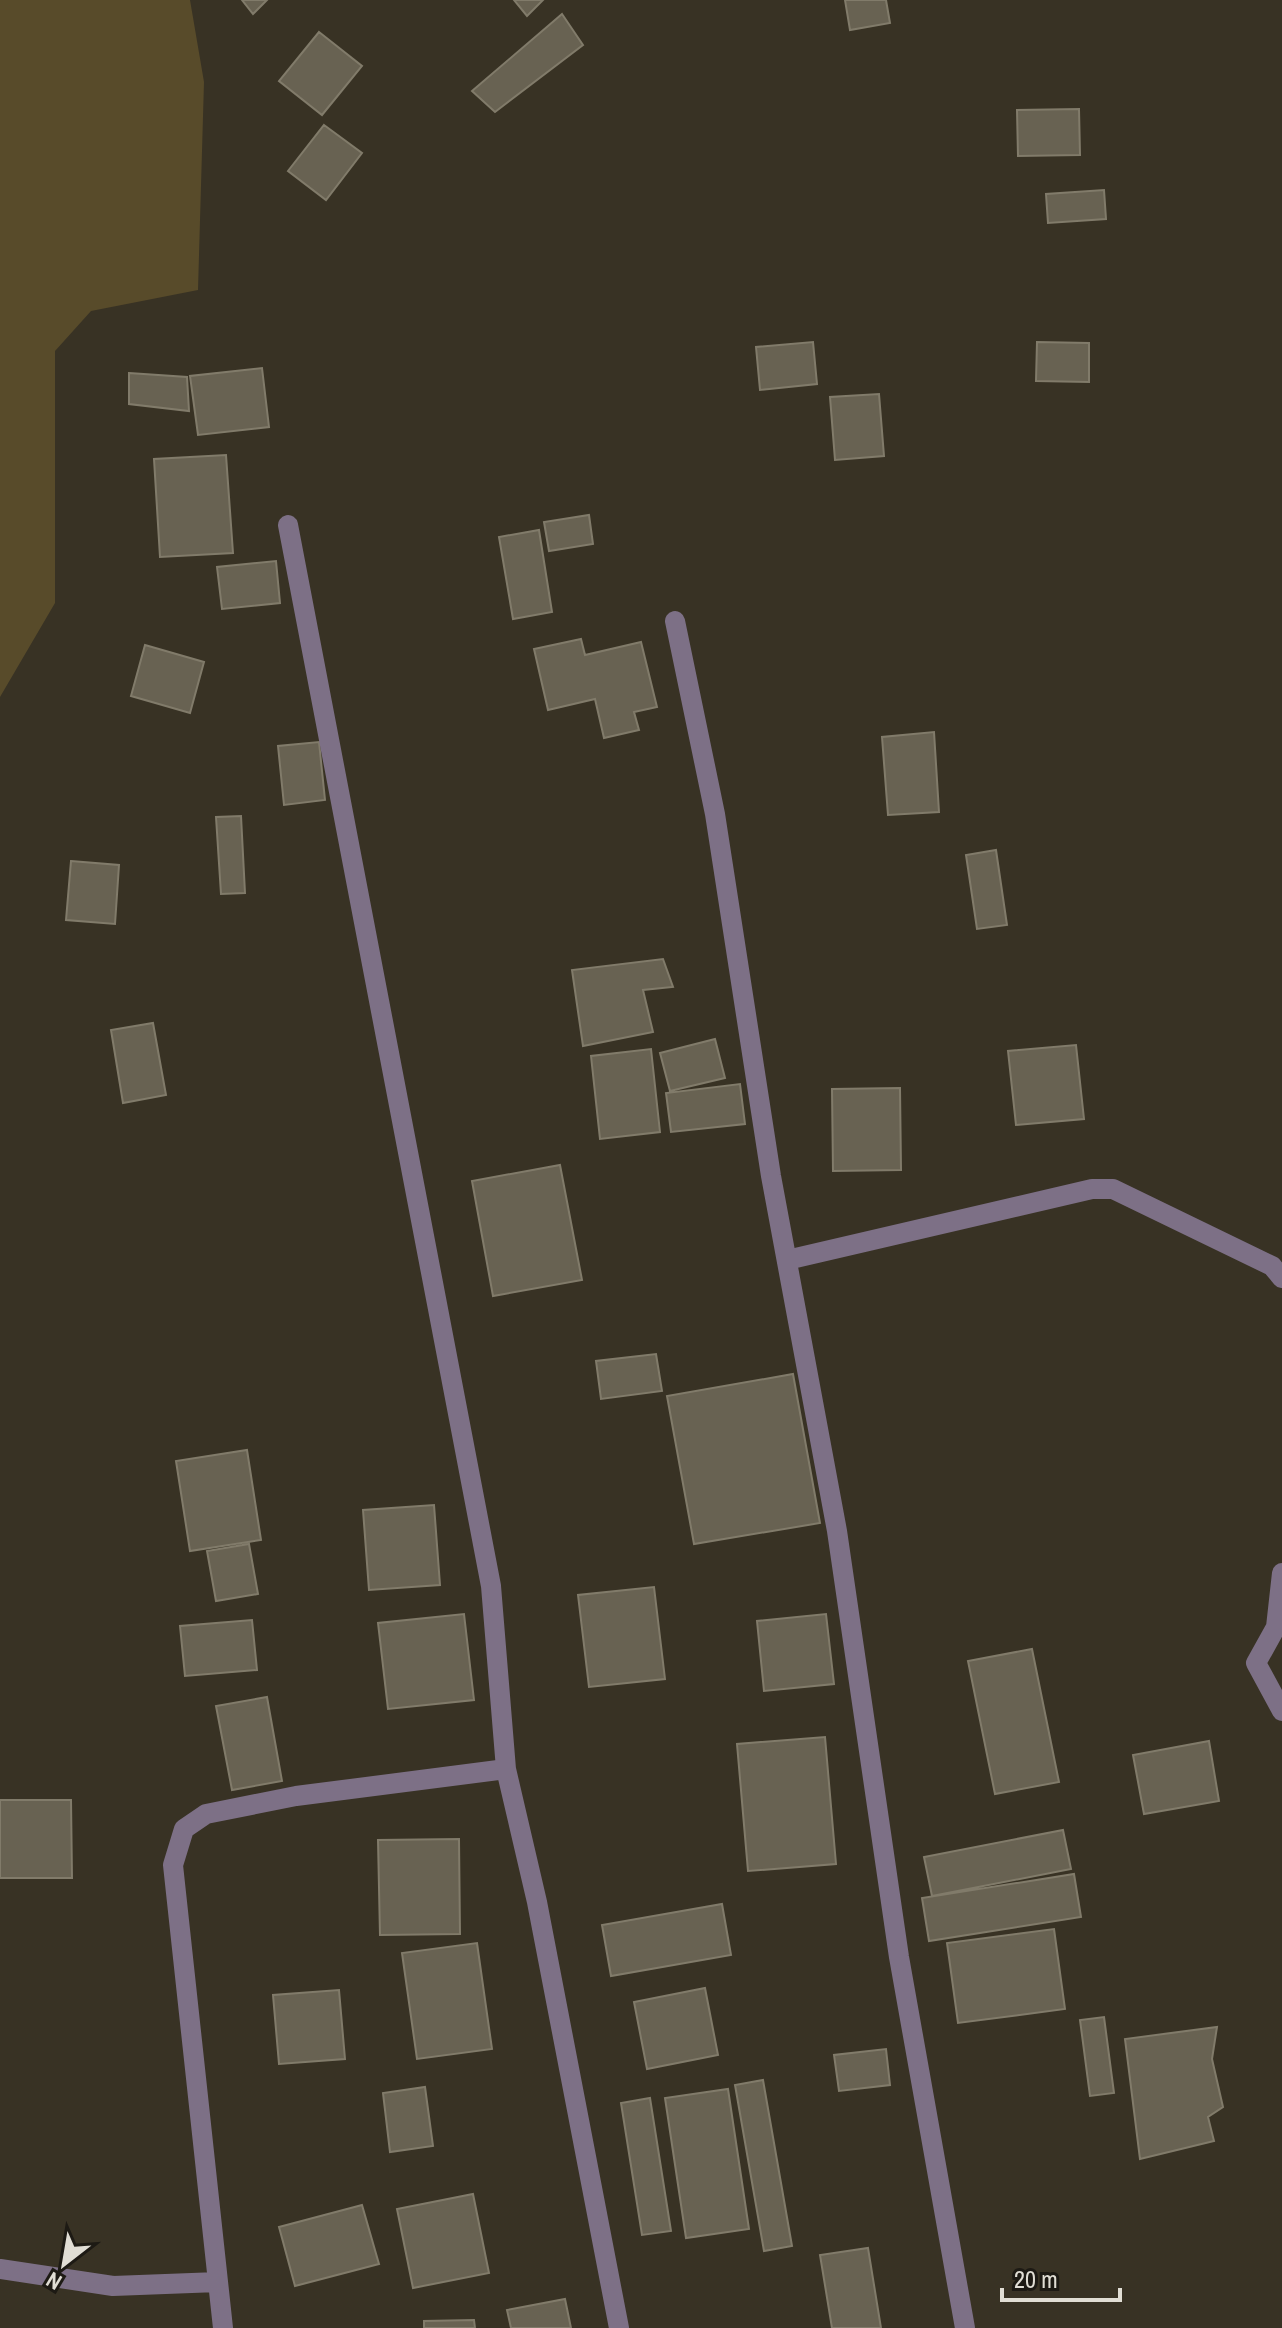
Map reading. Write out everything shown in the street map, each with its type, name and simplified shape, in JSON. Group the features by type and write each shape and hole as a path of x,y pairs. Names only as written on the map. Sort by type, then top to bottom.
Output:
{"street":[{"path":"288,525 491,1586 506,1769 537,1902 619,2328"},
{"path":"675,621 715,814 771,1176 837,1531 899,1957 965,2328"},
{"path":"787,1260 1092,1189 1113,1189 1272,1266 1282,1278"},
{"path":"1282,1573 1279,1626 1256,1663 1282,1711"},
{"path":"223,2328 173,1865 184,1829 206,1814 296,1796 506,1769"},
{"path":"0,2269 113,2286 218,2282"}],"shaded area":[{"path":"0,0 190,0 204,82 198,290 91,311 55,351 55,603 0,697"}],"building":[{"path":"242,0 267,0 253,14"},
{"path":"514,0 543,0 527,16"},
{"path":"845,0 886,0 890,23 850,30"},
{"path":"562,14 583,45 495,112 472,91"},
{"path":"319,32 362,66 322,115 279,81"},
{"path":"1079,109 1080,155 1018,156 1017,110"},
{"path":"324,125 362,153 326,200 288,171"},
{"path":"1104,190 1106,219 1048,223 1046,194"},
{"path":"813,342 817,384 760,390 756,347"},
{"path":"1037,342 1089,343 1089,382 1036,381"},
{"path":"262,368 269,427 198,435 190,376"},
{"path":"129,373 187,377 189,411 129,404"},
{"path":"879,394 884,456 835,460 830,397"},
{"path":"226,455 233,553 160,557 154,459"},
{"path":"589,515 593,544 549,551 544,522"},
{"path":"539,530 552,612 513,619 499,537"},
{"path":"276,561 280,603 222,609 217,567"},
{"path":"581,639 585,655 641,642 657,707 634,712 639,730 604,738 595,699 548,710 534,649"},
{"path":"145,645 204,662 190,713 131,696"},
{"path":"934,732 939,812 888,815 882,737"},
{"path":"319,742 325,800 284,805 278,746"},
{"path":"241,816 245,893 221,894 216,817"},
{"path":"996,850 1007,925 977,929 966,855"},
{"path":"71,861 119,865 115,924 66,920"},
{"path":"663,959 673,987 643,990 653,1032 583,1046 572,970"},
{"path":"153,1023 166,1095 123,1103 111,1030"},
{"path":"715,1039 725,1078 670,1091 660,1053"},
{"path":"1076,1045 1084,1119 1016,1125 1008,1051"},
{"path":"651,1049 660,1132 600,1139 591,1056"},
{"path":"740,1084 745,1124 671,1132 666,1093"},
{"path":"900,1088 901,1170 833,1171 832,1089"},
{"path":"560,1165 582,1280 493,1296 472,1181"},
{"path":"656,1354 662,1391 601,1399 596,1361"},
{"path":"793,1374 820,1523 694,1544 667,1396"},
{"path":"247,1450 261,1540 190,1551 176,1461"},
{"path":"434,1505 440,1585 369,1590 363,1510"},
{"path":"249,1544 258,1594 216,1601 207,1551"},
{"path":"654,1587 665,1679 589,1687 578,1595"},
{"path":"464,1614 474,1700 388,1709 378,1623"},
{"path":"826,1614 834,1684 764,1691 757,1621"},
{"path":"252,1620 257,1670 185,1676 180,1626"},
{"path":"1032,1649 1059,1782 995,1794 968,1661"},
{"path":"267,1697 282,1781 232,1790 216,1706"},
{"path":"825,1737 836,1864 748,1871 737,1744"},
{"path":"1209,1741 1219,1801 1144,1814 1133,1755"},
{"path":"0,1800 71,1800 72,1878 0,1878"},
{"path":"1063,1830 1071,1869 932,1896 924,1857"},
{"path":"459,1839 460,1934 380,1935 378,1840"},
{"path":"1074,1874 1081,1917 929,1941 922,1898"},
{"path":"722,1904 731,1955 611,1976 602,1925"},
{"path":"1054,1929 1065,2009 958,2023 947,1943"},
{"path":"477,1943 492,2049 417,2059 402,1953"},
{"path":"705,1988 718,2055 647,2069 634,2002"},
{"path":"339,1990 345,2059 279,2064 273,1995"},
{"path":"1104,2017 1114,2093 1090,2096 1080,2020"},
{"path":"1217,2027 1212,2059 1223,2107 1208,2117 1214,2141 1140,2159 1125,2039"},
{"path":"886,2049 890,2085 839,2091 834,2055"},
{"path":"763,2080 792,2246 764,2251 735,2085"},
{"path":"425,2087 433,2146 390,2152 383,2093"},
{"path":"728,2089 749,2229 686,2238 665,2098"},
{"path":"650,2098 671,2231 642,2235 621,2103"},
{"path":"473,2194 489,2273 413,2288 397,2209"},
{"path":"362,2205 379,2264 295,2286 279,2227"},
{"path":"868,2248 881,2328 832,2328 820,2255"},
{"path":"565,2299 571,2328 511,2328 507,2310"},
{"path":"474,2320 475,2328 424,2328 424,2321"}]}
